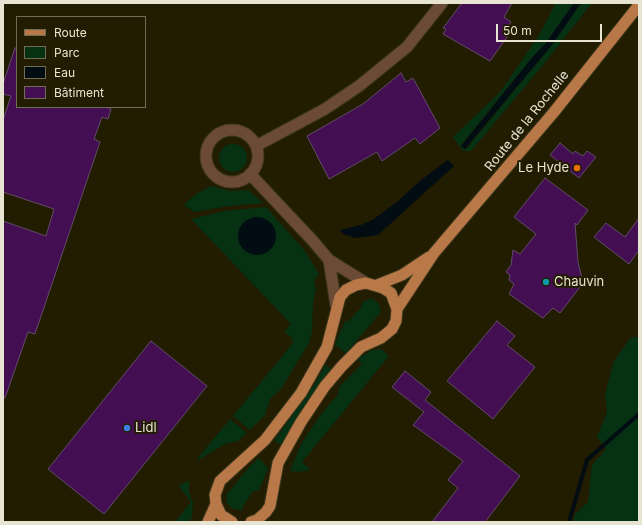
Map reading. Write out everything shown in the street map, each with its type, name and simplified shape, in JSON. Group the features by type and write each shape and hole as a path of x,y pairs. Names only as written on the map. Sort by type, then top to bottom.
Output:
{"main road":[{"name":"Route de la Rochelle","path":"251,522 257,520 270,506 278,463 301,422 325,386 361,347 381,338 392,329 396,321 397,309 434,253 554,112 639,5"},
{"name":"Route de la Rochelle","path":"208,522 216,504 215,495 220,481 265,440 284,417 316,370 327,347 333,326 336,305 340,297 346,290 402,275 434,253"},
{"path":"371,284 390,293 397,309"},
{"path":"216,504 222,516 232,522"}],"street":[{"path":"256,146 328,107 370,79 407,47 442,3"},
{"path":"234,130 244,134 256,146 257,160 250,174 237,181 222,180 210,170 206,159 206,153 211,141 221,133 234,130"},
{"path":"250,174 314,241 329,260 371,284"},
{"path":"329,260 336,305"}],"green space":[{"path":"556,3 574,3 546,43 531,59 461,145 466,149 551,46 581,3 592,3 543,65 471,151 463,151 453,137 500,92 538,37"},
{"path":"233,144 243,148 247,158 243,168 233,172 223,168 219,158 223,148"},
{"path":"211,186 230,191 248,190 263,203 228,206 194,212 184,205 196,194"},
{"path":"266,207 305,251 319,274 314,281 316,289 313,304 312,332 309,343 281,389 270,399 265,415 250,430 233,416 293,343 292,338 284,332 291,324 191,219 225,211"},
{"path":"371,298 378,302 381,312 346,353 335,345 345,321 349,321 362,306 362,302"},
{"path":"631,337 639,337 639,522 573,522 575,514 588,502 592,465 606,449 597,437 607,412 605,394 614,361"},
{"path":"381,349 389,356 302,462 310,470 298,472 290,471 301,444 319,417 338,394 339,387 362,364 357,359 372,350"},
{"path":"325,365 332,369 303,408 282,445 274,441 316,382"},
{"path":"230,419 247,433 238,441 225,444 198,460 197,459"},
{"path":"259,458 268,468 259,490 253,491 243,506 242,511 231,508 226,501 227,494 250,466"},
{"path":"189,481 189,492 193,503 192,518 188,522 175,522 191,502 179,486"}],"water":[{"path":"574,3 581,3 551,46 465,149 461,146 531,59 546,43"},
{"path":"448,160 454,166 378,235 356,238 343,234 340,230 361,225 374,219"},
{"path":"253,217 261,217 268,220 273,225 276,236 273,247 268,252 261,255 253,255 246,252 241,247 238,240 238,232 241,225 246,220"}],"building":[{"path":"462,3 512,3 504,17 511,22 503,34 507,37 490,61 443,34 446,29 443,28"},
{"path":"15,48 16,108 111,109 108,119 102,117 94,139 100,142 35,334 28,332 5,398 3,398 3,221 46,236 54,209 3,192 3,120 11,96 3,94 3,84"},
{"path":"401,73 406,82 413,78 440,128 420,144 415,138 382,161 377,152 329,179 307,136 363,104"},
{"name":"Le Hyde","path":"560,143 573,154 575,151 583,156 587,151 596,157 579,178 550,155"},
{"path":"545,178 588,210 577,225 575,223 578,262 583,283 560,313 553,308 543,318 509,294 514,284 509,280 510,275 506,272 511,265 513,250 520,254 536,234 514,217"},
{"path":"639,218 639,250 629,264 594,237 606,223 625,237"},
{"path":"497,321 515,336 507,345 535,367 493,419 447,381"},
{"name":"Lidl","path":"151,341 207,386 104,514 48,469"},
{"path":"405,371 431,392 425,400 520,476 485,522 432,522 458,488 448,480 463,461 413,425 424,412 392,387"}],"waterway":[{"path":"569,522 587,460 639,414"}],"place":[{"name":"Le Hyde","path":"577,168"},
{"name":"Chauvin","path":"546,282"},
{"name":"Lidl","path":"127,428"}]}
